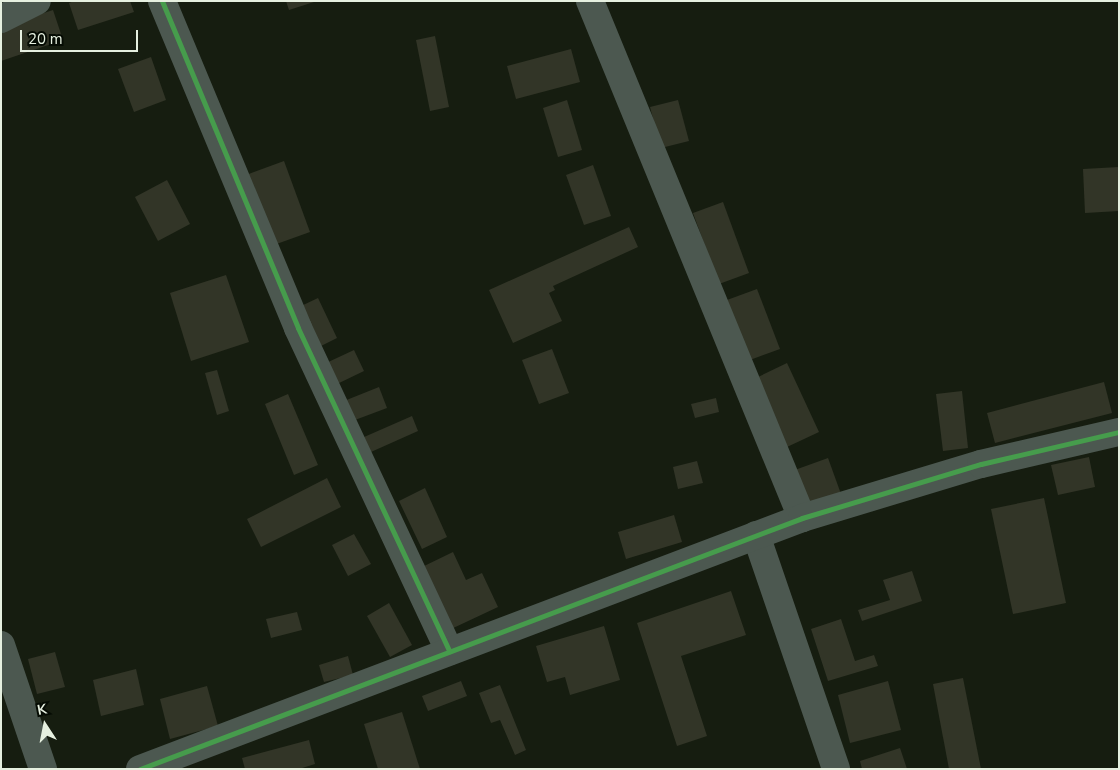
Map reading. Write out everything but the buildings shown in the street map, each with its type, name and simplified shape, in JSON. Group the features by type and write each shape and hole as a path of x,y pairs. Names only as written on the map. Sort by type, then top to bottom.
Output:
{"street":[{"path":"1,19 37,1"},
{"path":"162,1 298,328 449,651"},
{"path":"590,1 802,518"},
{"path":"140,769 802,518 981,464 1119,432"},
{"path":"756,535 836,769"},
{"path":"1,645 43,769"}],"cycle path":[{"path":"162,1 298,328 449,651"},
{"path":"140,769 802,518 981,464 1119,432"}]}
